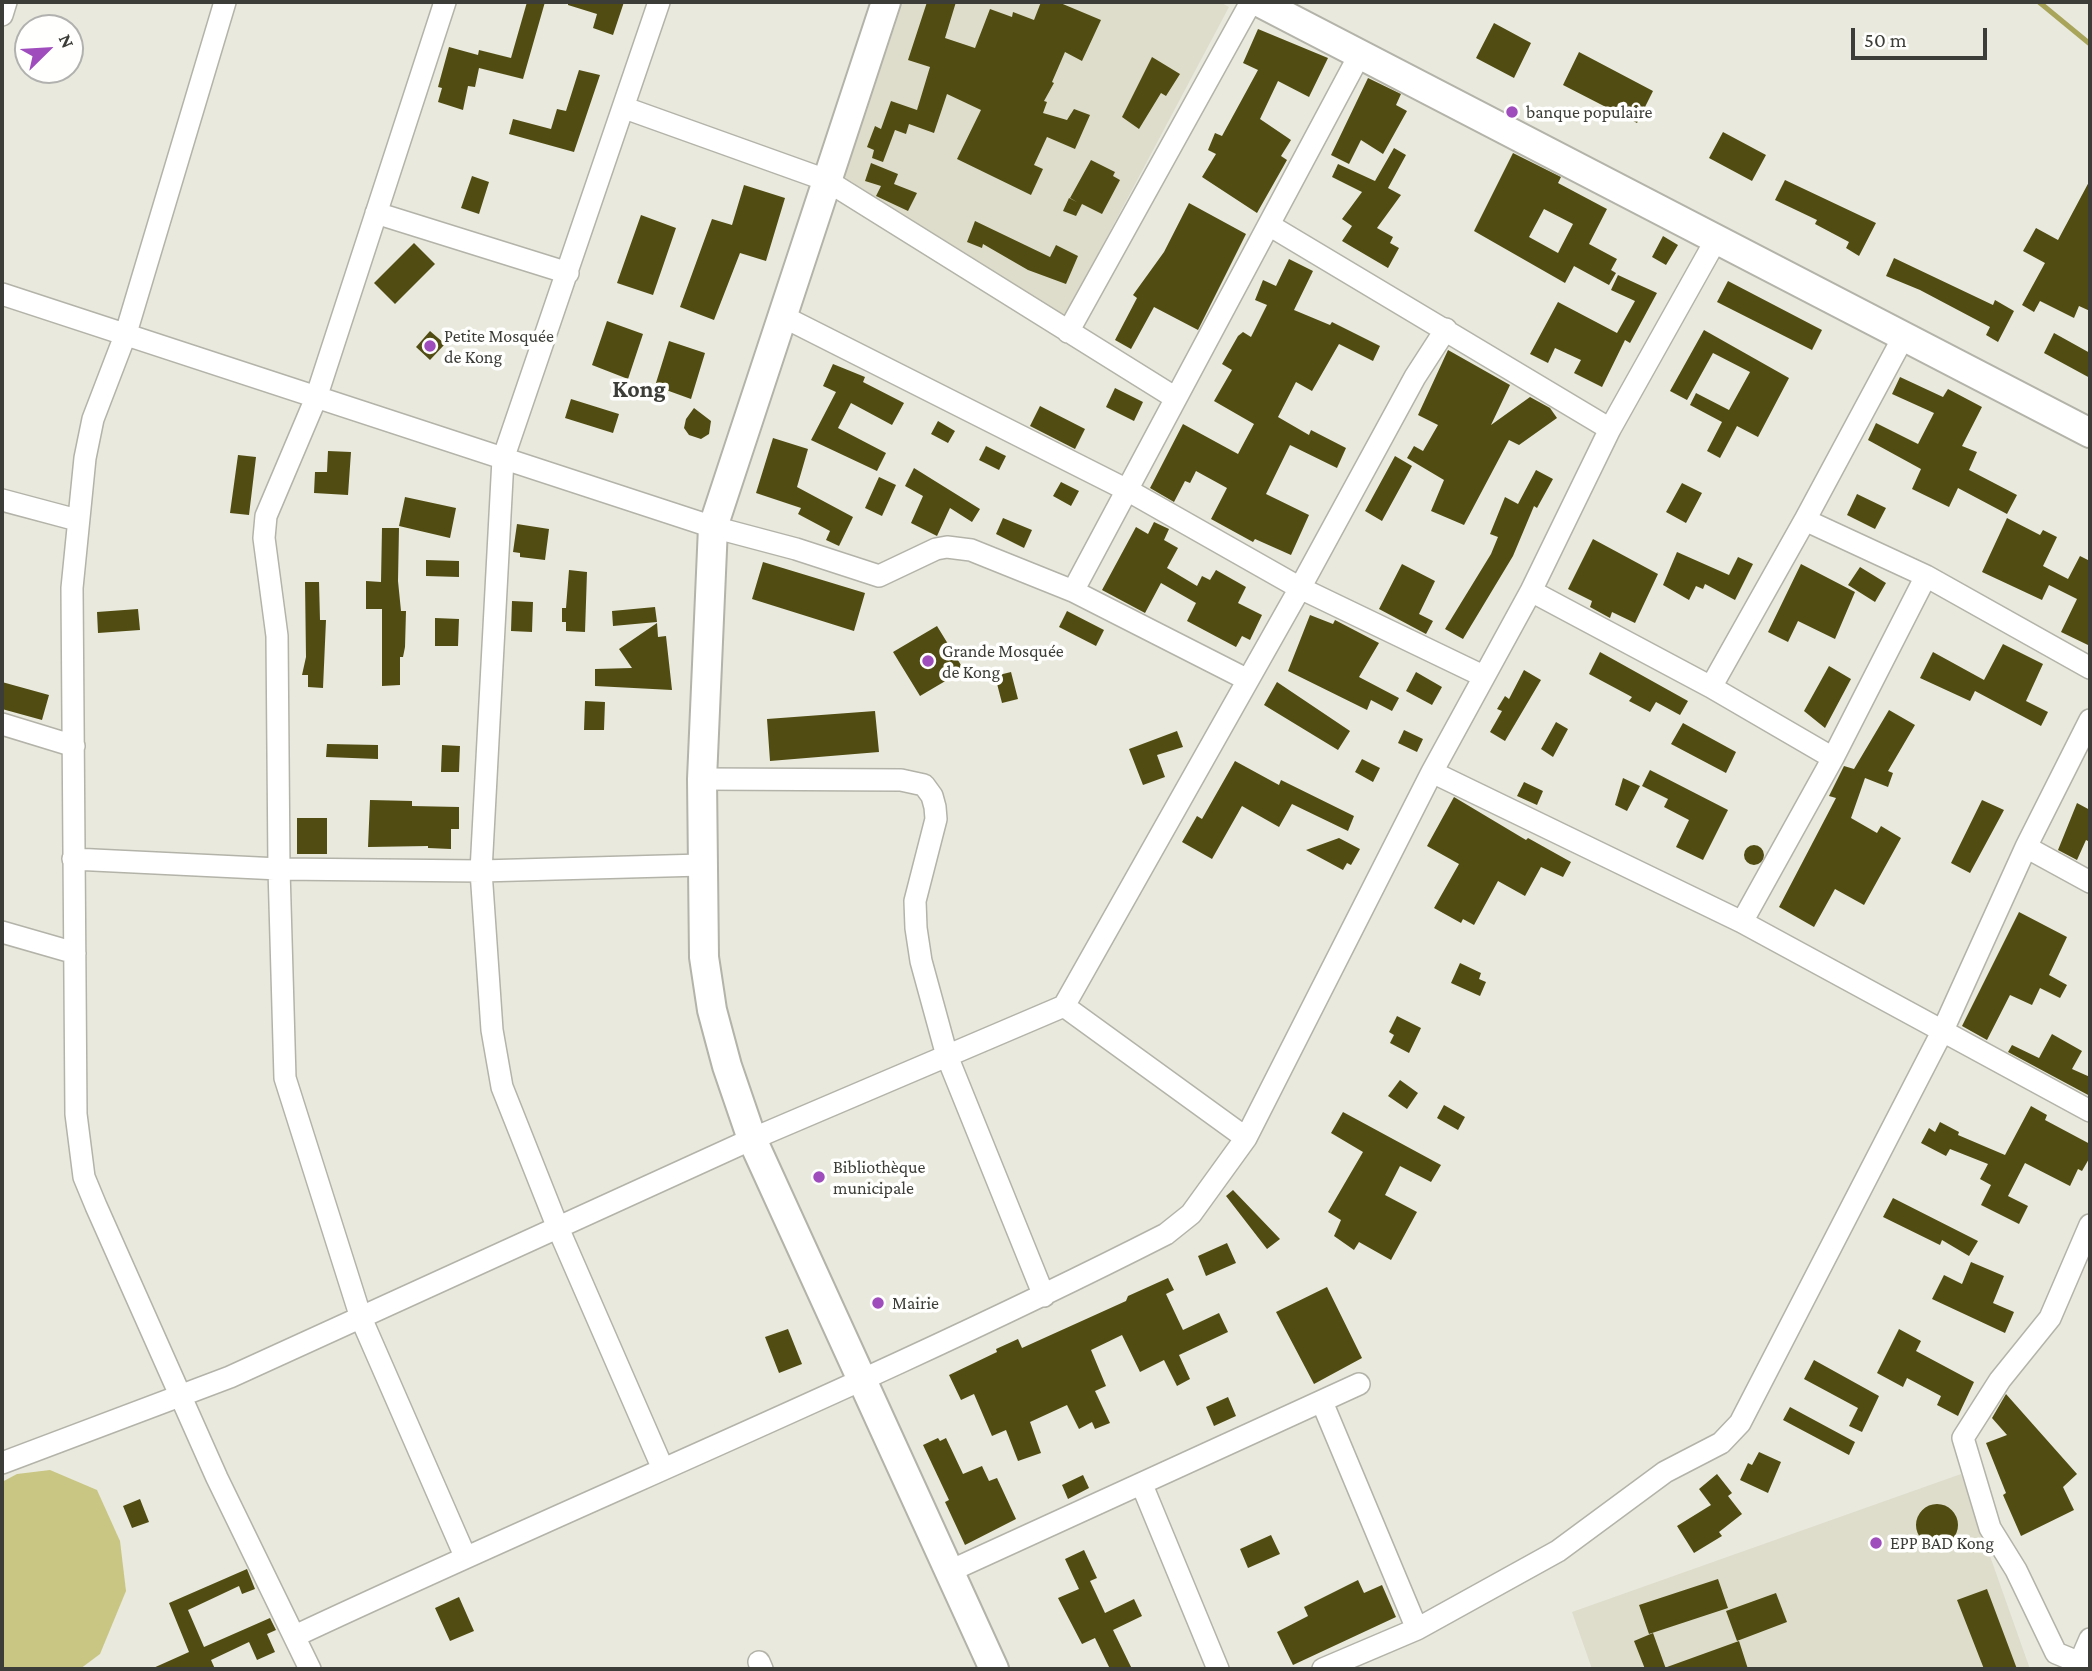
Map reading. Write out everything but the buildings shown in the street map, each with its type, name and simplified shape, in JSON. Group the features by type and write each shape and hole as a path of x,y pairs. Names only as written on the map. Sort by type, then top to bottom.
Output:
{"main road":[{"path":"886,2 713,527 702,779 704,957 712,1010 727,1066 752,1139 995,1669"},
{"path":"1259,2 1905,334 2090,433"}],"street":[{"path":"2,15 6,2"},
{"path":"225,2 126,333 93,419 78,520 72,587 76,1114 84,1177 251,1550 310,1669"},
{"path":"445,2 316,398 266,516 264,538 277,636 279,869 285,1077 361,1318 465,1556"},
{"path":"659,2 503,459 481,871 492,1030 502,1087 558,1228 663,1469"},
{"path":"1068,332 1251,2"},
{"path":"1073,591 1129,491 1174,397 1360,54"},
{"path":"625,108 827,180 1174,397"},
{"path":"376,213 568,273"},
{"path":"1269,225 1610,429"},
{"path":"295,1636 465,1556 865,1381 1044,1296 1166,1234 1191,1214 1247,1138 1432,772 1531,591 1610,429 1717,238"},
{"path":"2,294 713,527 796,549 879,576 936,549 947,547 971,550 1073,591 1248,680"},
{"path":"782,316 1129,491 1300,588 1483,676"},
{"path":"2,1463 181,1397 361,1318 752,1139 1064,1006 1300,588 1415,377 1446,329"},
{"path":"1711,687 1905,334"},
{"path":"2,500 78,520"},
{"path":"1805,520 1926,576 2090,668"},
{"path":"1742,922 1833,758 1926,576"},
{"path":"1531,591 1711,687 1833,758"},
{"path":"1324,1669 1417,1629 1558,1551 1665,1472 1721,1443 1740,1423 1943,1030 2026,847 2090,720"},
{"path":"2,724 74,746"},
{"path":"1432,772 1742,922 2090,1111"},
{"path":"702,779 901,780 924,785 929,790 936,819 915,901 921,961 947,1056 1044,1296"},
{"path":"2026,847 2090,882"},
{"path":"73,859 279,869 481,871 702,865"},
{"path":"2,932 75,953"},
{"path":"1064,1006 1247,1138"},
{"path":"2090,1225 2050,1318 2000,1380 1963,1438 1990,1528 2016,1570 2056,1654 2078,1666 2090,1639"},
{"path":"950,1572 1359,1384"},
{"path":"1322,1402 1417,1629"},
{"path":"1142,1485 1218,1669"}],"shaded area":[{"path":"903,2 1220,2 1229,7 1065,316 844,177"},
{"path":"50,1470 97,1490 120,1541 126,1591 100,1654 80,1669 2,1669 2,1482 17,1474"},
{"name":"EPP BAD Kong","path":"1961,1474 2030,1669 1592,1669 1572,1612"}],"waterway":[{"path":"2039,2 2090,44"}],"place":[{"name":"banque populaire","path":"1512,112"},
{"name":"Petite Mosquée de Kong","path":"430,346"},
{"name":"Grande Mosquée de Kong","path":"928,661"},
{"name":"Bibliothèque municipale","path":"819,1177"},
{"name":"Mairie","path":"878,1303"},
{"name":"EPP BAD Kong","path":"1876,1543"}],"district":[{"name":"Kong","path":"639,390"}]}
